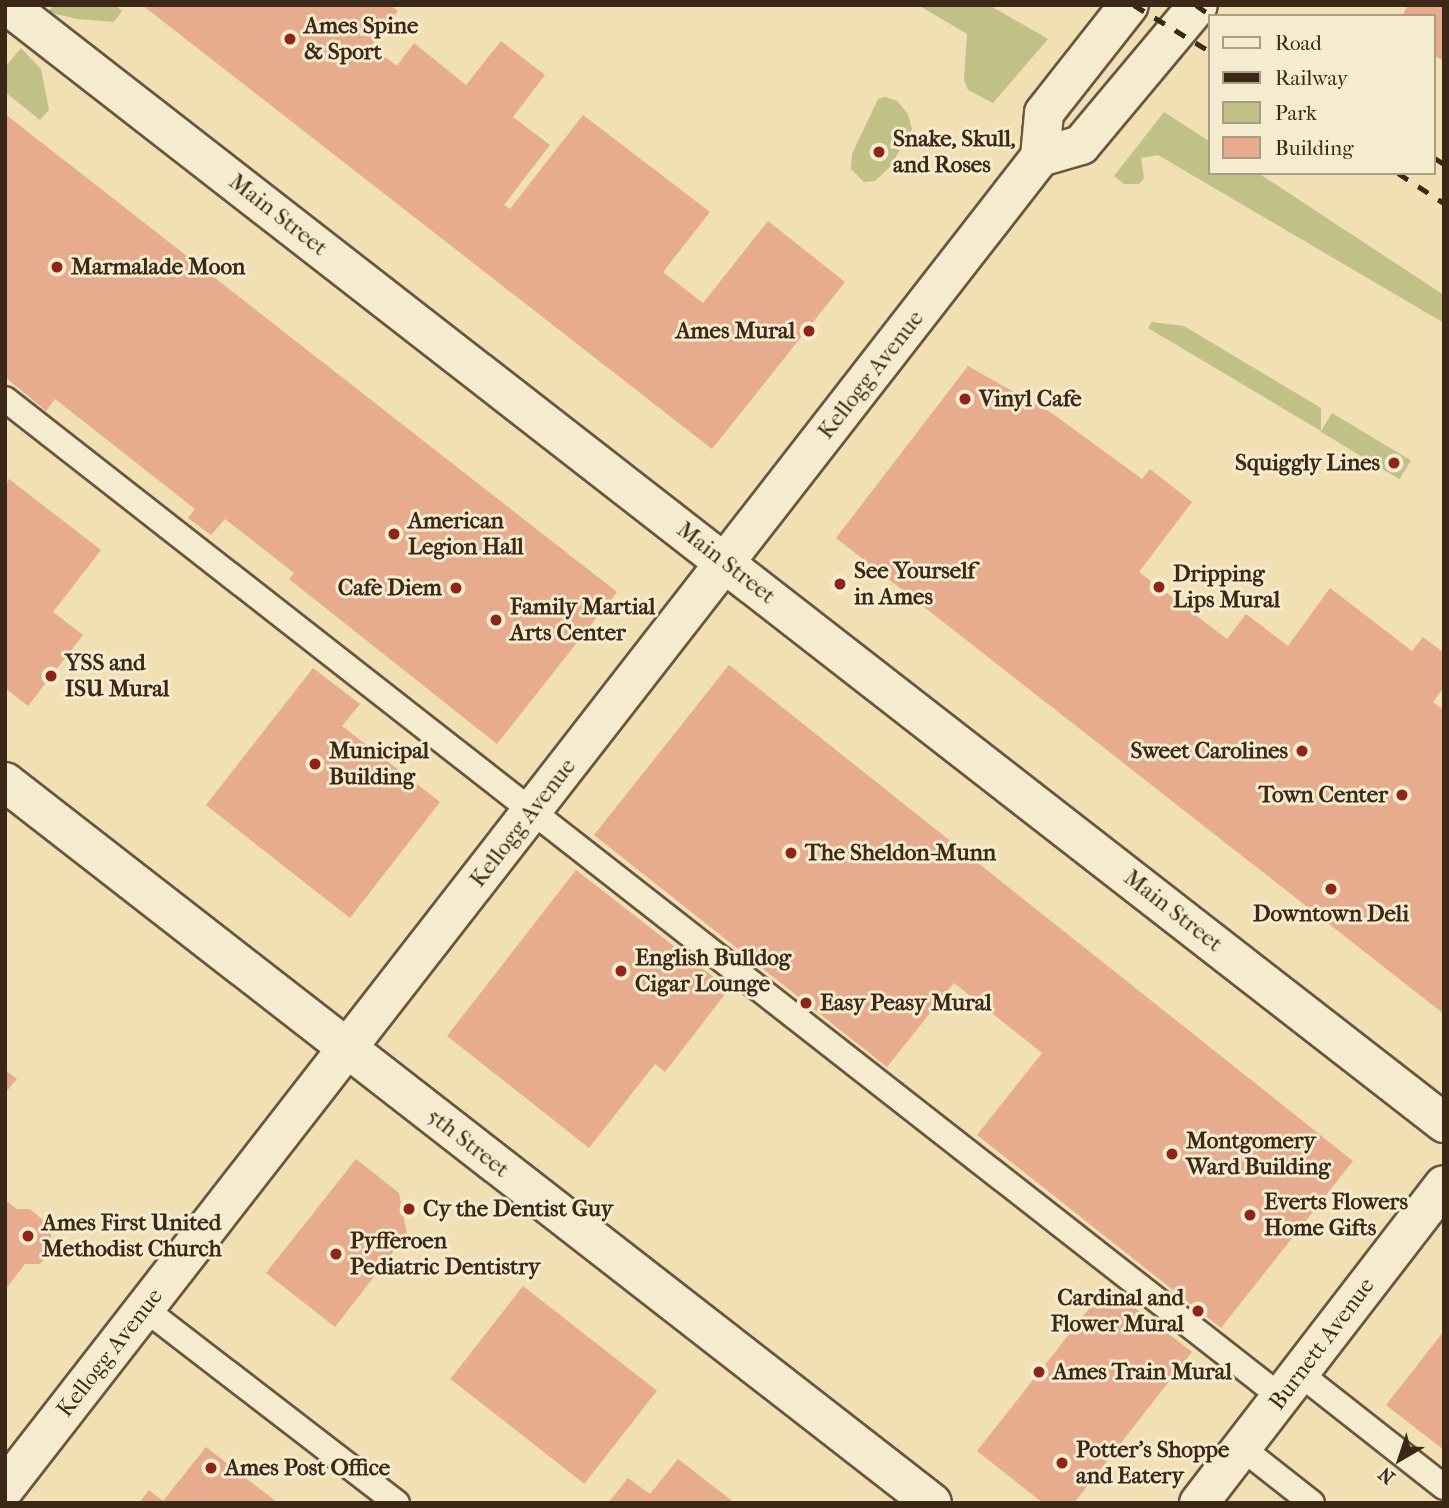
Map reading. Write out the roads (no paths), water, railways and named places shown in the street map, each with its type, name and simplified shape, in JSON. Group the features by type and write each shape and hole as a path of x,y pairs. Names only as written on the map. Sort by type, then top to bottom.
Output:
{"street":[{"name":"Main Street","path":"7,5 1444,1122"},
{"path":"1129,5 1044,113 1040,157 1081,145 1198,5"},
{"name":"Kellogg Avenue","path":"5,1488 1040,157"},
{"name":"5th Street","path":"5,782 932,1503"},
{"name":"Burnett Avenue","path":"1199,1503 1444,1185"}],"lane":[{"path":"5,399 534,808 1290,1385 1444,1487"},
{"path":"145,1309 397,1503"},
{"path":"1242,1448 1312,1503"}],"railway":[{"path":"1134,5 1208,50"},
{"path":"1196,5 1209,14"},
{"path":"1435,158 1444,164"},
{"path":"1401,175 1444,203"}],"place":[{"name":"Ames Spine & Sport","path":"290,39"},
{"name":"Snake, Skull, and Roses","path":"879,152"},
{"name":"Marmalade Moon","path":"57,267"},
{"name":"Ames Mural","path":"809,331"},
{"name":"Vinyl Cafe","path":"965,399"},
{"name":"Squiggly Lines","path":"1394,463"},
{"name":"American Legion Hall","path":"394,534"},
{"name":"See Yourself in Ames","path":"840,584"},
{"name":"Dripping Lips Mural","path":"1159,587"},
{"name":"Cafe Diem","path":"456,588"},
{"name":"Family Martial Arts Center","path":"496,620"},
{"name":"YSS and ISU Mural","path":"51,676"},
{"name":"Sweet Carolines","path":"1302,751"},
{"name":"Municipal Building","path":"315,764"},
{"name":"Town Center","path":"1402,795"},
{"name":"The Sheldon-Munn","path":"791,853"},
{"name":"Downtown Deli","path":"1331,889"},
{"name":"English Bulldog Cigar Lounge","path":"621,971"},
{"name":"Easy Peasy Mural","path":"806,1003"},
{"name":"Montgomery Ward Building","path":"1172,1154"},
{"name":"Cy the Dentist Guy","path":"409,1209"},
{"name":"Everts Flowers Home Gifts","path":"1250,1215"},
{"name":"Ames First United Methodist Church","path":"28,1236"},
{"name":"Pyfferoen Pediatric Dentistry","path":"336,1254"},
{"name":"Cardinal and Flower Mural","path":"1198,1311"},
{"name":"Ames Train Mural","path":"1039,1372"},
{"name":"Potter's Shoppe and Eatery","path":"1062,1463"},
{"name":"Ames Post Office","path":"211,1468"}]}
